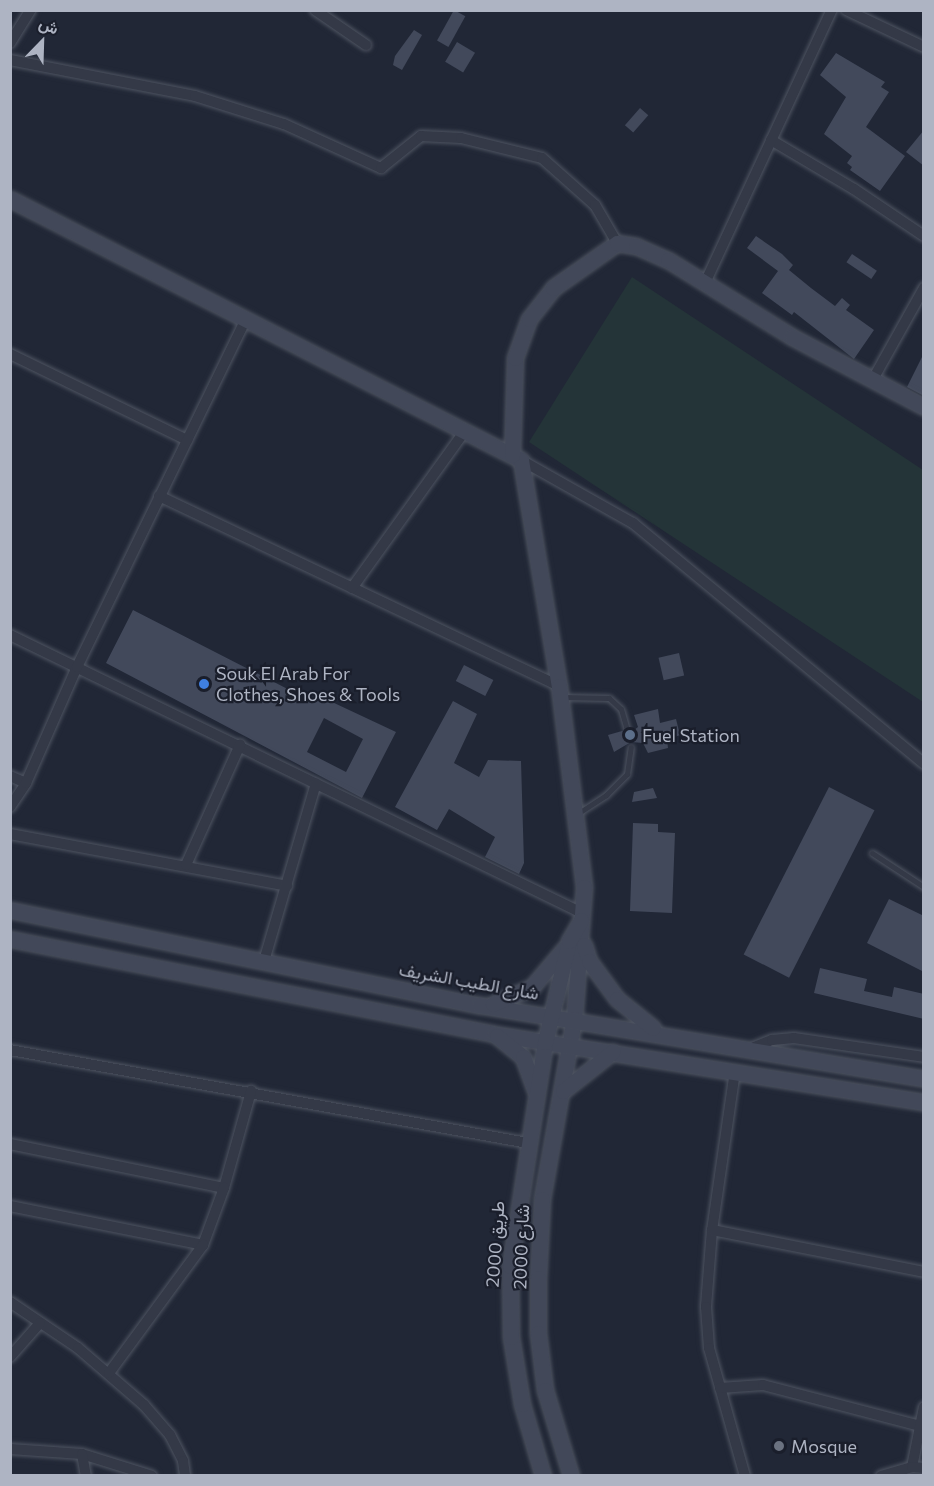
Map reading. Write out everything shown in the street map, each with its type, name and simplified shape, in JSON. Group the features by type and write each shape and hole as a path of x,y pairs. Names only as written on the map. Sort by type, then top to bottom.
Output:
{"street":[{"path":"10,43 31,10"},
{"path":"315,10 366,45"},
{"path":"705,283 832,10"},
{"path":"846,10 924,47"},
{"path":"10,60 195,96 284,124 381,168 421,136 461,138 542,158 595,206 617,243"},
{"path":"771,140 854,189 924,236"},
{"path":"10,199 245,321 517,457 633,523 924,764"},
{"path":"479,1005 505,1002 532,987 576,941 581,916 583,875 559,692 517,457 515,358 529,319 553,288 617,243 636,246 668,260 872,381 924,407"},
{"path":"872,381 924,288"},
{"path":"10,807 26,783 77,667 245,321"},
{"path":"10,354 187,440"},
{"path":"352,588 465,431"},
{"path":"159,496 352,588 559,692"},
{"path":"10,635 240,745 581,916"},
{"path":"186,865 240,745"},
{"path":"10,776 26,783"},
{"path":"264,961 316,783"},
{"path":"10,834 186,865 287,886"},
{"name":"شارع الطيب الشريف","path":"10,910 479,1005 667,1034 747,1050 924,1079"},
{"path":"10,939 494,1035 924,1102"},
{"path":"576,941 617,999 638,1019 667,1034"},
{"name":"طريق 2000","path":"543,1476 522,1404 511,1337 510,1266 550,1015 576,941"},
{"name":"شارع 2000","path":"571,1476 545,1390 538,1333 542,1199 574,1019 576,941"},
{"path":"494,1035 523,1058 532,1074 534,1110"},
{"path":"747,1050 772,1040 794,1038 924,1057"},
{"path":"10,1050 251,1091 528,1143"},
{"path":"562,1091 612,1052"},
{"path":"735,1071 712,1230 706,1307 709,1348 745,1476"},
{"path":"109,1373 203,1245 224,1188 251,1091"},
{"path":"10,1144 224,1188"},
{"path":"10,1206 203,1245"},
{"path":"712,1230 924,1272"},
{"path":"10,1302 109,1373 144,1405 170,1435 183,1461 185,1476"},
{"path":"10,1357 40,1323"},
{"path":"720,1388 763,1385 920,1426"},
{"path":"881,1476 920,1469 920,1426 924,1407"},
{"path":"10,1449 82,1454 152,1476"},
{"path":"82,1454 86,1476"}],"lane":[{"path":"559,692 609,698 621,709 627,730"},
{"path":"575,815 606,795 627,774 630,747"},
{"path":"872,853 924,887"}],"shaded area":[{"path":"632,277 923,470 923,702 529,442"}],"building":[{"path":"454,10 465,16 448,47 437,41"},
{"path":"414,30 422,35 402,70 393,65 395,56"},
{"path":"457,42 475,53 463,73 445,62"},
{"path":"836,53 885,82 881,87 889,92 866,127 905,156 880,191 850,170 852,167 847,163 852,156 824,134 846,97 820,75"},
{"path":"640,108 648,115 633,133 625,125"},
{"path":"924,130 924,166 906,152"},
{"path":"756,236 782,254 793,265 789,270 811,288 835,306 842,298 850,305 846,310 874,330 854,359 794,312 792,315 762,293 778,271 747,248"},
{"path":"852,254 877,271 871,279 846,262"},
{"path":"924,353 924,396 907,387"},
{"path":"133,610 311,701 315,694 396,732 362,798 106,663","holes":["324,718 363,739 346,772 307,752"]},
{"path":"679,653 684,675 664,680 659,658"},
{"path":"464,665 493,680 485,696 456,681"},
{"path":"453,701 477,714 454,763 479,777 488,760 521,761 524,863 519,874 485,857 495,837 449,809 437,830 395,807"},
{"path":"658,709 660,723 676,719 680,735 667,740 668,748 648,753 643,743 631,742 614,752 608,735 622,731 629,734 638,727 634,715"},
{"path":"829,787 874,810 789,978 744,955"},
{"path":"653,788 657,798 632,802 634,792"},
{"path":"633,823 658,824 658,832 675,833 672,913 630,911"},
{"path":"889,899 924,916 924,972 867,943"},
{"path":"820,968 867,979 864,991 892,997 894,987 924,994 924,1019 814,993"}],"place":[{"name":"Souk El Arab For Clothes, Shoes & Tools","path":"204,684"},
{"name":"Fuel Station","path":"630,735"},
{"name":"Mosque","path":"779,1446"}]}
